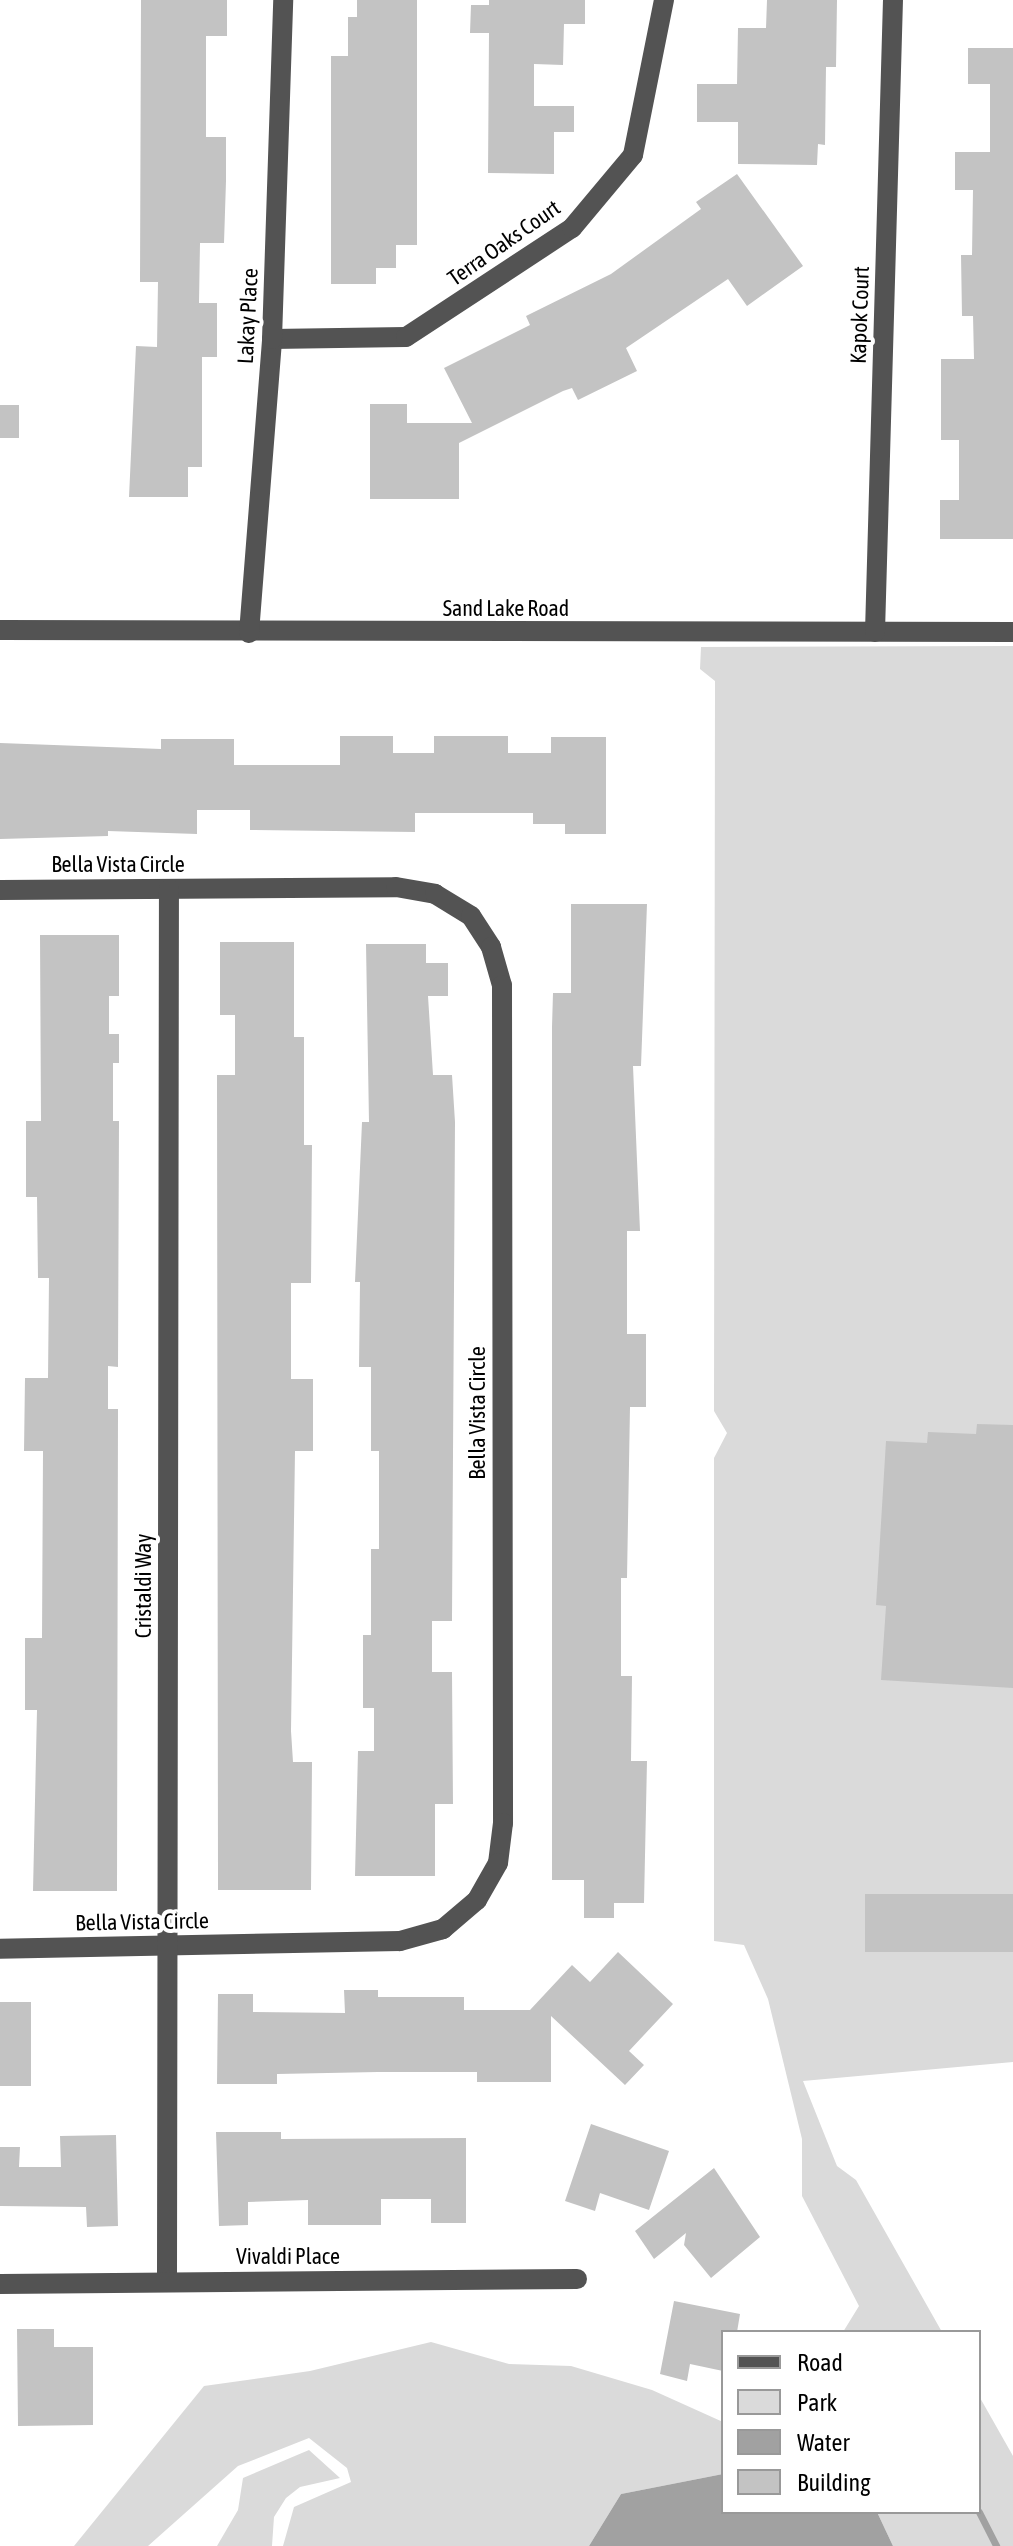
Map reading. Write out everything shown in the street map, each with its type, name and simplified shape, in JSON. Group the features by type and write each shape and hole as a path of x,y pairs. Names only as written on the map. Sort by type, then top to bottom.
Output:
{"street":[{"name":"Lakay Place","path":"249,633 272,339 283,0"},
{"name":"Terra Oaks Court","path":"272,339 406,337 572,228 633,155 664,0"},
{"name":"Kapok Court","path":"875,632 893,0"},
{"name":"Sand Lake Road","path":"0,630 249,633 1013,632"},
{"name":"Bella Vista Circle","path":"0,890 396,887 435,894 471,916 491,947 502,985 503,1823 498,1863 477,1900 443,1929 400,1941 0,1949"},
{"name":"Cristaldi Way","path":"167,2282 169,889"},
{"name":"Vivaldi Place","path":"0,2284 577,2279"}],"green space":[{"path":"1013,646 1013,2062 803,2081 837,2166 856,2180 941,2330 844,2330 859,2306 802,2196 802,2139 768,1999 744,1945 714,1941 714,1458 727,1433 714,1411 715,681 700,669 701,647"},
{"path":"431,2342 509,2364 571,2366 652,2390 721,2421 721,2474 621,2494 589,2546 283,2546 294,2507 351,2482 347,2468 309,2438 238,2466 148,2546 74,2546 204,2386 310,2371"},
{"path":"981,2400 1013,2456 1013,2546 893,2546 878,2514 981,2514"},
{"path":"309,2450 340,2478 300,2487 286,2498 274,2517 272,2546 217,2546 238,2510 243,2478"}],"water":[{"path":"721,2474 721,2514 878,2514 893,2546 589,2546 621,2494"}],"building":[{"path":"141,0 227,0 227,36 206,36 206,137 226,137 224,243 200,243 199,303 217,303 217,357 202,357 202,467 188,467 188,497 129,497 136,346 157,347 158,282 140,282"},
{"path":"357,0 417,0 417,245 396,245 396,268 376,268 376,284 331,284 331,56 348,56 348,17 357,17"},
{"path":"489,0 585,0 585,24 564,24 563,65 534,64 534,106 574,106 574,132 554,132 554,174 488,173 489,33 470,33 471,5 489,5"},
{"path":"767,0 837,0 836,67 826,67 825,145 818,144 817,165 738,164 738,122 697,122 697,84 737,84 738,28 766,28"},
{"path":"968,48 1013,48 1013,539 940,539 940,500 959,500 959,440 941,440 941,359 974,359 973,316 962,316 961,255 972,255 973,190 955,190 955,152 990,152 990,84 968,84"},
{"path":"737,174 803,266 747,306 728,279 626,348 637,371 578,400 572,388 563,391 459,443 459,499 370,499 370,404 407,404 407,423 472,423 444,368 530,325 526,316 611,274 701,209 696,202"},
{"path":"0,405 19,405 19,438 0,438"},
{"path":"340,736 393,736 393,753 434,753 434,736 508,736 508,753 551,753 551,737 606,737 606,834 565,834 565,824 533,824 533,813 415,813 415,832 250,830 250,810 197,810 197,834 108,831 108,836 0,839 0,743 161,749 161,739 234,739 234,765 340,765"},
{"path":"571,904 647,904 641,1066 633,1066 640,1231 627,1231 627,1334 646,1334 646,1407 630,1407 627,1578 621,1578 621,1676 632,1676 631,1761 647,1761 644,1903 614,1903 614,1918 584,1918 584,1880 552,1880 552,1027 553,993 571,993"},
{"path":"40,935 119,935 119,996 109,996 109,1034 119,1034 119,1063 113,1063 113,1121 119,1121 118,1367 108,1366 108,1409 118,1409 117,1891 33,1891 37,1710 25,1710 25,1638 42,1638 43,1451 24,1451 25,1378 48,1378 49,1278 38,1278 37,1197 26,1197 26,1121 41,1121"},
{"path":"220,942 294,942 294,1037 304,1037 304,1145 312,1145 311,1283 291,1283 291,1379 313,1379 313,1451 295,1451 291,1731 293,1762 312,1762 311,1890 218,1890 217,1075 235,1075 235,1015 220,1015"},
{"path":"366,944 426,944 426,963 448,963 448,996 428,996 433,1075 452,1075 455,1122 452,1621 432,1621 432,1672 452,1672 453,1804 435,1804 435,1876 355,1876 358,1751 374,1751 374,1708 363,1708 363,1635 371,1635 371,1549 379,1549 379,1451 371,1451 371,1367 359,1367 360,1282 355,1282 362,1122 369,1122"},
{"path":"977,1424 1013,1425 1013,1688 881,1680 886,1606 876,1605 886,1441 927,1443 928,1432 976,1434"},
{"path":"865,1894 1013,1894 1013,1952 865,1952"},
{"path":"618,1952 673,2004 629,2051 644,2065 625,2085 551,2016 551,2082 477,2082 477,2072 378,2072 277,2074 277,2084 217,2084 218,1994 253,1994 253,2012 345,2013 344,1990 378,1990 378,1997 464,1997 464,2010 530,2010 572,1965 590,1982"},
{"path":"0,2002 31,2002 31,2086 0,2086"},
{"path":"591,2124 669,2151 649,2210 600,2193 595,2211 565,2201"},
{"path":"216,2132 281,2132 281,2139 466,2138 466,2223 431,2223 431,2199 381,2199 381,2225 308,2225 308,2200 248,2202 248,2225 219,2226"},
{"path":"116,2135 118,2226 87,2227 86,2207 0,2206 0,2147 20,2147 19,2167 61,2167 60,2136"},
{"path":"714,2168 760,2237 711,2278 684,2245 686,2233 654,2259 635,2231"},
{"path":"674,2301 740,2314 737,2330 721,2330 721,2371 690,2364 687,2381 660,2374"},
{"path":"17,2329 54,2329 54,2347 93,2347 93,2425 18,2426"}],"waterway":[{"path":"980,2514 996,2546"}]}
